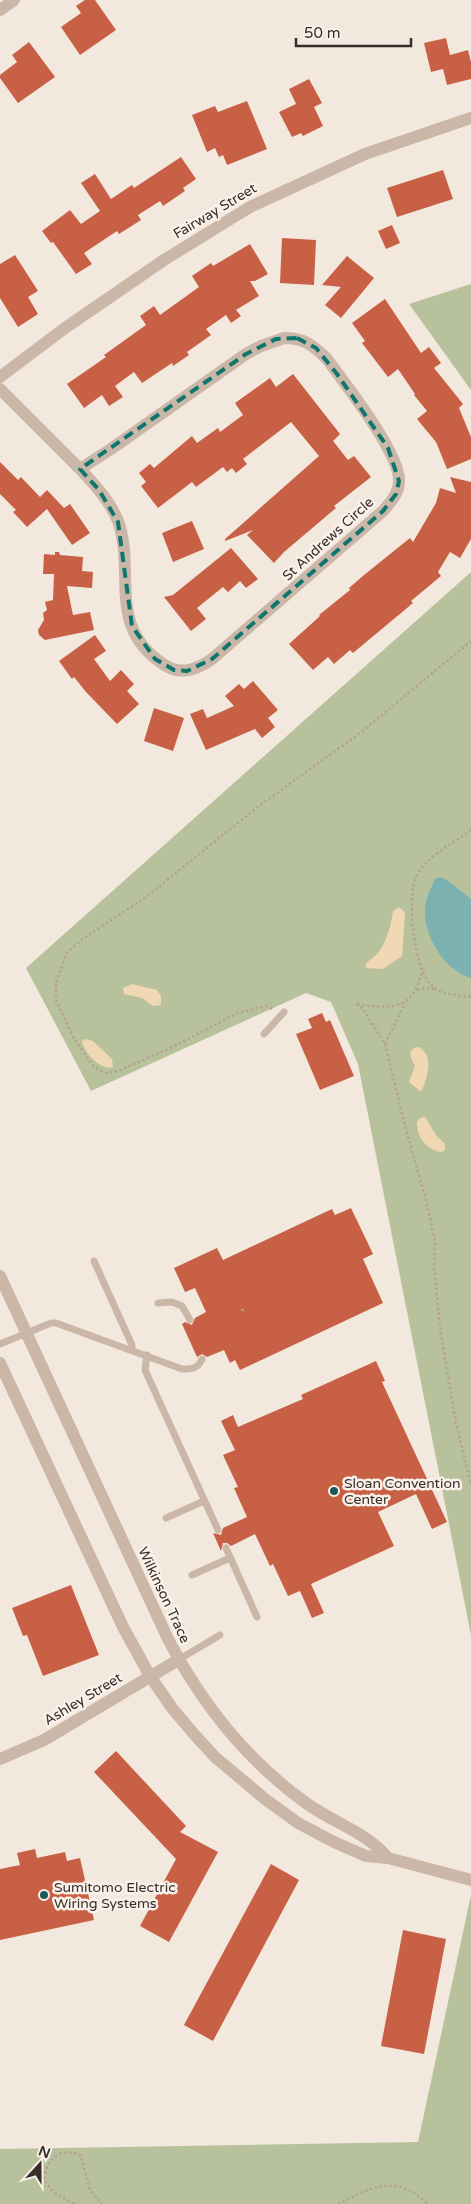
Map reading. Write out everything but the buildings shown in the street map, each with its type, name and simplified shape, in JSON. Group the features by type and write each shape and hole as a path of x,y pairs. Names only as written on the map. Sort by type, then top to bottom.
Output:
{"street":[{"path":"0,10 14,0"},
{"name":"Fairway Street","path":"0,377 65,328 155,266 250,207 365,154 471,118"},
{"name":"St Andrews Circle","path":"0,389 80,469 110,505 118,522 122,540 126,602 132,626 140,641 155,659 167,667 180,670 193,670 212,659 319,568 383,511 396,494 399,481 398,468 388,448 338,374 316,348 297,338 276,340 246,354 118,445 80,469"},
{"name":"Wilkinson Trace","path":"0,1276 178,1660 211,1710 228,1732 266,1771 313,1808 378,1846 388,1858"},
{"name":"Wilkinson Trace","path":"0,1362 123,1627 150,1676 172,1708 193,1733 215,1757 265,1799 298,1823 366,1856 388,1858 471,1880"},
{"name":"Ashley Street","path":"0,1759 44,1740 178,1660"}],"lane":[{"path":"264,1034 283,1014"},
{"path":"94,1260 132,1345 132,1350"},
{"path":"158,1303 172,1302 182,1306 190,1320"},
{"path":"0,1344 51,1323 56,1323 182,1368 192,1369 197,1367 202,1360"},
{"path":"147,1355 145,1370 218,1530"},
{"path":"166,1518 204,1501"},
{"path":"226,1548 257,1618"},
{"path":"192,1575 230,1558"},
{"path":"178,1660 220,1635"}],"path":[{"path":"283,1014 267,1006 237,1013 175,1046 118,1071 106,1073 94,1067 74,1039 56,1000 56,982 67,953 80,940 145,898 255,809 364,730 471,641"},
{"path":"437,990 428,982 422,969 411,913 416,876 433,858 471,830"},
{"path":"385,1044 406,1002 417,990 422,969"},
{"path":"417,990 426,988 471,997"},
{"path":"406,1002 382,1007 356,1004 363,1009 385,1044 426,1200 435,1242 434,1270 441,1334 456,1423 471,1485"},
{"path":"74,2204 52,2191 45,2181 46,2166 52,2158 63,2152 72,2152 80,2156 90,2190 102,2204"},
{"path":"338,2204 369,2188 381,2185 409,2190 428,2204"}],"highlighted area":[{"path":"297,338 316,348 337,374 388,448 399,481 396,494 383,511 212,659 187,671 174,670 155,659 132,626 118,522 99,490 80,469 246,354 276,339"}],"green space":[{"path":"471,284 471,390 409,304"},
{"path":"471,572 471,1635 358,1064 331,1002 306,993 91,1091 26,968"},
{"path":"471,1895 471,2204 0,2204 0,2149 418,2142"}],"sand":[{"path":"399,907 404,911 405,915 402,956 383,969 366,968 366,964 378,953 384,943 390,928 393,911"},
{"path":"132,984 157,990 161,996 161,1005 153,1006 142,998 124,994 123,988"},
{"path":"85,1039 93,1041 112,1059 113,1067 103,1066 93,1060 83,1045 82,1041"},
{"path":"419,1047 427,1056 428,1062 427,1074 421,1092 409,1082 415,1066 410,1052 414,1048"},
{"path":"425,1117 436,1135 445,1144 445,1150 442,1152 432,1149 421,1138 417,1122 420,1118"}],"water":[{"path":"440,877 447,880 471,899 471,978 461,974 444,960 432,941 428,930 425,919 426,901 435,879"}],"place":[{"name":"Sloan Convention Center","path":"334,1491"},
{"name":"Sumitomo Electric Wiring Systems","path":"44,1895"}]}
